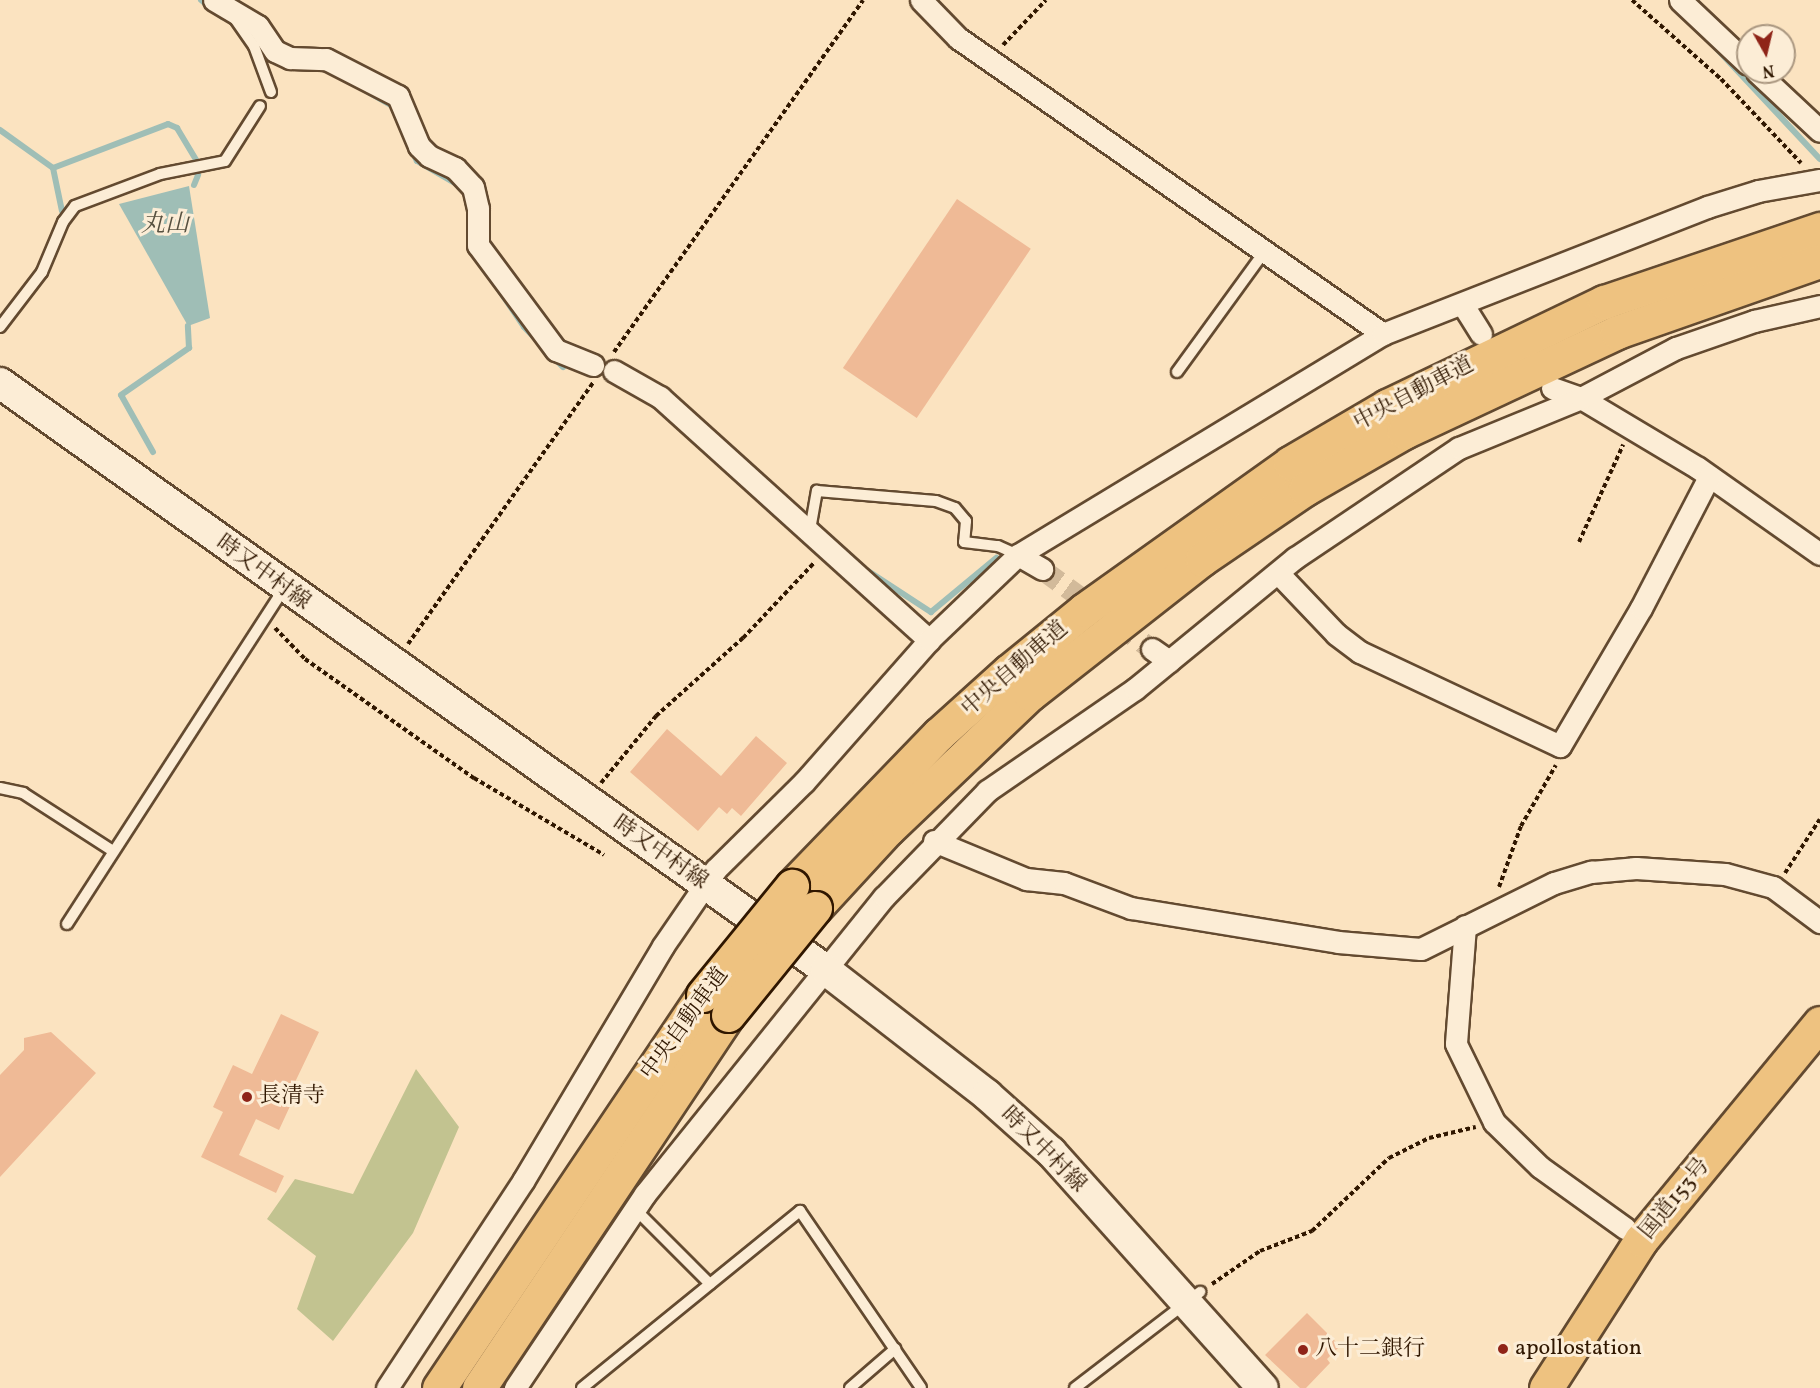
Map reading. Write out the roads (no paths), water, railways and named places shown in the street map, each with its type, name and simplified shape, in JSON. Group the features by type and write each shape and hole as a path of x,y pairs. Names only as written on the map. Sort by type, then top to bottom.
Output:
{"highway":[{"name":"中央自動車道","path":"439,1388 703,995 792,886 939,734 1009,671 1084,610 1290,463 1418,391 1604,302 1820,228"},
{"name":"中央自動車道","path":"479,1388 728,1015 815,908 888,829 1030,694 1202,559 1305,489 1404,432 1607,337 1820,261"},
{"name":"国道153号","path":"1546,1388 1641,1240 1820,1023"}],"main road":[{"name":"時又中村線","path":"0,384 284,589 826,970 987,1095 1051,1152 1193,1299 1263,1388"}],"street":[{"path":"214,0 231,13 258,26 274,51 291,58 326,59 398,96 419,146 429,156 455,168 473,187 478,208 478,245 556,350 603,368 660,397 829,547 929,640"},
{"path":"921,0 958,38 1383,334"},
{"path":"1683,1 1736,52"},
{"path":"1770,84 1820,131"},
{"path":"387,1388 523,1181 705,884 804,782 929,640 1018,555 1383,334 1707,207 1758,191 1818,184"},
{"path":"1464,304 1481,334"},
{"path":"515,1388 635,1209 826,970 934,841 987,791 1169,661 1278,573 1459,448 1581,398 1676,348 1754,321 1820,306"},
{"path":"1552,388 1581,398 1633,429 1709,477 1820,554"},
{"path":"1278,573 1336,633 1360,651 1560,746 1641,608 1709,477"},
{"path":"1018,555 1042,568"},
{"path":"1152,649 1169,661"},
{"path":"934,841 1026,879 1064,883 1131,908 1277,934 1421,949 1554,883 1592,872 1636,868 1725,874 1773,887 1820,922"},
{"path":"1466,926 1456,1044 1494,1122 1540,1167 1625,1228"}],"lane":[{"path":"231,13 254,46 271,92"},
{"path":"0,327 42,272 63,222 75,207 160,174 225,161 260,106"},
{"path":"1177,372 1265,251"},
{"path":"810,530 818,490 936,501 955,507 966,521 964,542 998,546 1018,555"},
{"path":"67,924 284,589"},
{"path":"0,788 24,793 113,850"},
{"path":"635,1209 710,1284"},
{"path":"582,1388 800,1211 921,1388"},
{"path":"1075,1388 1193,1299"},
{"path":"850,1388 895,1349"}],"water":[{"name":"丸山","path":"189,186 210,318 188,326 119,204"}],"waterway":[{"path":"201,0 222,17"},
{"path":"1716,48 1820,159"},
{"path":"368,92 396,108"},
{"path":"0,130 53,168 168,124 177,128 197,161"},
{"path":"412,150 417,161 460,186"},
{"path":"53,168 62,211"},
{"path":"194,185 198,175"},
{"path":"471,248 524,327 563,367"},
{"path":"153,452 121,395 189,348 188,326"},
{"path":"865,569 931,612 996,558"}],"tunnel":[{"path":"1042,569 1152,649"}],"place":[{"name":"長清寺","path":"247,1097"},
{"name":"apollostation","path":"1503,1349"},
{"name":"八十二銀行","path":"1303,1350"}]}
